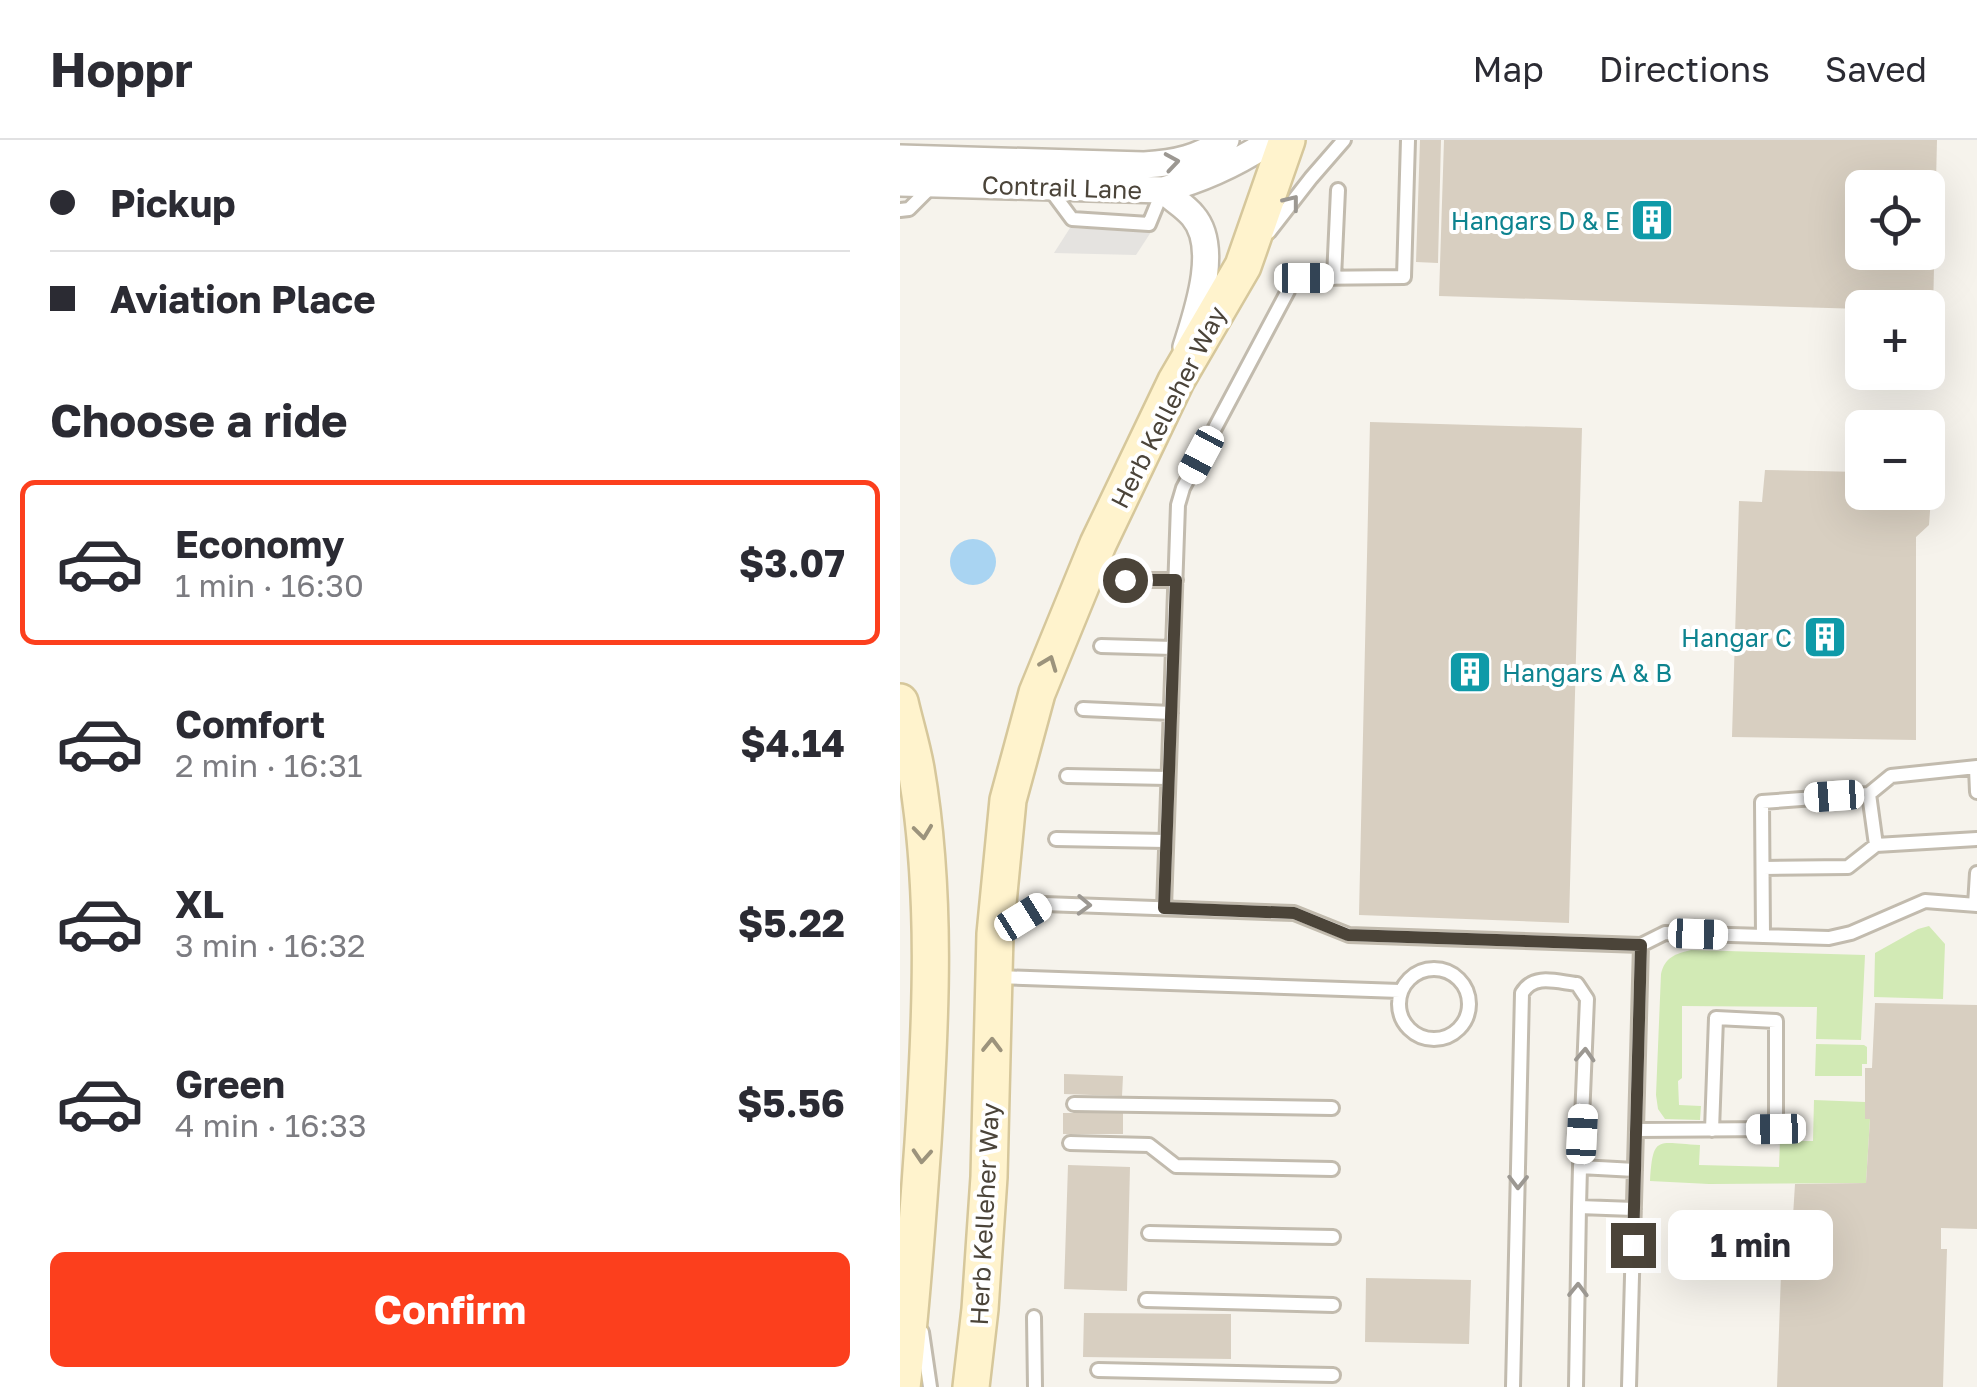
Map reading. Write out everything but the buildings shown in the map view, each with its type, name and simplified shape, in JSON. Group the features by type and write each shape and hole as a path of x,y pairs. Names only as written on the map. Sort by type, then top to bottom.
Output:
{"main road":[{"name":"Herb Kelleher Way","path":"971,1387 989,1177 995,934 1008,800 1037,693 1098,544 1176,381 1243,266 1287,140"},
{"path":"900,702 916,768 928,878 930,962 913,1295 902,1387"}],"street":[{"name":"Contrail Lane","path":"900,158 1144,165 1176,163 1202,155 1226,140"},
{"name":"Contrail Lane","path":"900,182 1163,190 1240,162 1272,140"},
{"path":"1163,190 1194,216 1207,256 1176,381"}],"lane":[{"path":"1243,266 1344,140"},
{"path":"1164,908 1178,505 1290,288 1304,278 1404,277 1408,140"},
{"path":"900,210 910,210 935,184"},
{"path":"1334,278 1338,190"},
{"path":"1125,580 1176,580"},
{"path":"1101,646 1173,648"},
{"path":"1083,709 1171,713"},
{"path":"1764,936 1762,802 1869,794 1891,776 1977,768 1977,792"},
{"path":"1067,776 1168,778"},
{"path":"1869,794 1876,846"},
{"path":"1056,839 1166,841"},
{"path":"1763,868 1848,867 1876,846 1977,839"},
{"path":"995,934 1044,904 1294,913 1348,935 1634,945 1664,933 1830,938 1925,901 1976,905 1977,873"},
{"path":"1629,1387 1636,1170 1634,945"},
{"path":"994,977 1400,990 1415,974 1436,968 1457,977 1468,996 1467,1018 1450,1036 1426,1039 1405,1026 1398,1003 1400,990"},
{"path":"1512,1387 1522,994 1527,984 1535,980 1577,984 1587,999 1576,1387"},
{"path":"1636,1130 1712,1130 1776,1129 1776,1021 1716,1018 1712,1130"},
{"path":"1074,1104 1332,1108"},
{"path":"1070,1143 1149,1145 1176,1166 1332,1169"},
{"path":"1580,1167 1636,1170"},
{"path":"1579,1206 1634,1209"},
{"path":"1148,1233 1333,1237"},
{"path":"913,1295 930,1387"},
{"path":"1146,1300 1332,1305"},
{"path":"1034,1317 1035,1387"},
{"path":"1098,1370 1333,1375"}],"green space":[{"path":"1929,926 1945,944 1943,999 1874,997 1875,953"},
{"path":"1691,950 1865,955 1861,1040 1816,1039 1817,1007 1682,1006 1679,1105 1701,1106 1700,1120 1665,1119 1658,1109 1656,1095 1661,974 1672,957"},
{"path":"1816,1044 1867,1047 1862,1076 1815,1076"},
{"path":"1814,1100 1865,1102 1865,1118 1870,1119 1866,1183 1650,1181 1653,1155 1656,1148 1666,1143 1700,1145 1699,1165 1779,1167 1780,1141 1813,1141"}],"shaded area":[{"path":"1070,228 1151,232 1136,255 1054,253"}],"water":[{"path":"973,539 989,546 996,562 989,578 973,585 957,578 950,562 957,546"}],"place":[{"name":"Hangars D & E","path":"1652,220"},
{"name":"Hangar C","path":"1825,637"},
{"name":"Hangars A & B","path":"1470,672"}],"route":[{"path":"1125,580 1176,580 1164,908 1294,913 1348,935 1641,945 1633,1245"}]}
